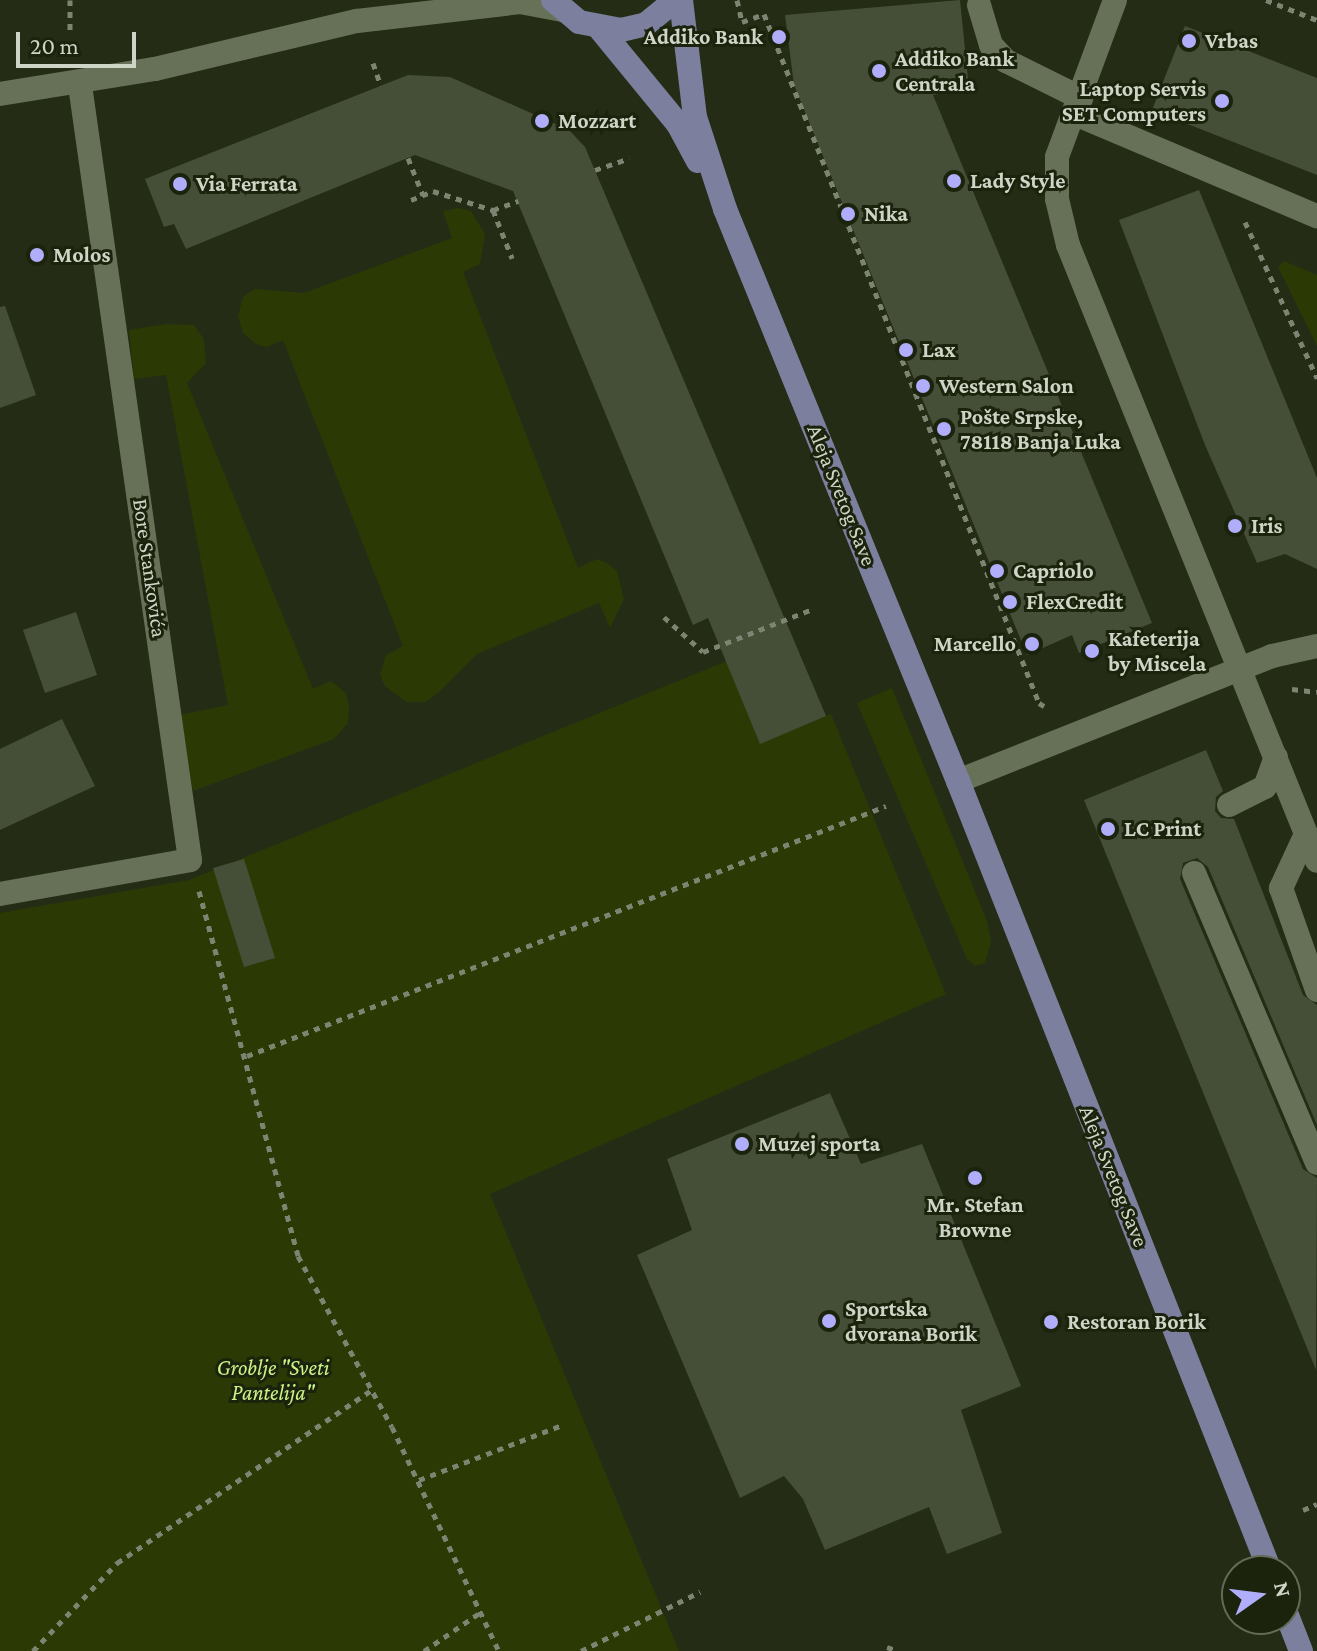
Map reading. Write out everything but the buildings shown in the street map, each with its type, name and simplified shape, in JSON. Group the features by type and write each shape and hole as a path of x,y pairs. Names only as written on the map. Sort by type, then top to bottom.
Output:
{"main road":[{"path":"557,5 600,29 646,24 678,0"},
{"name":"Aleja Svetog Save","path":"678,0 695,117 725,209 958,781 1264,1555"},
{"name":"Aleja Svetog Save","path":"600,29 678,124 725,209"}],"street":[{"path":"357,21 403,0"},
{"path":"1115,0 1057,157 1055,178 1068,245 1237,670 1317,861"},
{"path":"0,94 80,85 357,21 520,2 557,5"},
{"path":"979,5 991,45 1006,61 1078,106 1317,216"},
{"name":"Bore Stankovića","path":"80,85 190,860"},
{"path":"958,781 1237,670 1317,646"},
{"path":"1229,805 1265,787 1276,757"},
{"path":"1306,834 1281,888 1317,990"},
{"path":"0,894 190,860"},
{"path":"1194,873 1317,1163"}],"path":[{"path":"70,0 70,35"},
{"path":"737,0 742,22 764,14 1044,706"},
{"path":"1266,0 1317,20"},
{"path":"373,63 381,86"},
{"path":"408,158 423,195"},
{"path":"595,170 629,158"},
{"path":"1223,175 1317,378"},
{"path":"411,200 433,191 493,210 518,201"},
{"path":"493,210 512,258"},
{"path":"664,617 703,652 810,610"},
{"path":"1292,689 1317,692"},
{"path":"247,1056 886,806"},
{"path":"190,860 247,1056 298,1256 419,1480 499,1651"},
{"path":"33,1651 117,1563 372,1390"},
{"path":"419,1480 562,1425"},
{"path":"1303,1510 1317,1504"},
{"path":"581,1651 700,1592"},
{"path":"424,1651 481,1612"},
{"path":"887,1647 898,1651"}],"green space":[{"path":"458,208 471,211 485,234 480,264 463,272 578,568 597,559 607,563 617,571 624,599 610,628 599,603 477,654 425,702 406,702 385,686 380,675 386,655 403,646 283,340 267,347 256,344 243,333 238,316 243,297 255,289 304,293 452,238 443,211"},
{"path":"1284,261 1317,275 1317,346 1278,267"},
{"path":"166,324 194,325 204,339 206,363 187,383 313,689 331,681 346,693 349,706 348,723 334,739 193,791 180,715 228,705 166,375 134,379 129,330"},
{"name":"Groblje \"Sveti Pantelija\"","path":"727,661 760,743 831,714 946,994 490,1194 679,1651 0,1651 0,913 189,880"},
{"path":"892,688 987,921 991,942 985,963 975,966 967,959 857,703"}],"place":[{"name":"Addiko Bank","path":"779,37"},
{"name":"Vrbas","path":"1189,41"},
{"name":"Addiko Bank Centrala","path":"879,71"},
{"name":"Laptop Servis SET Computers","path":"1222,101"},
{"name":"Mozzart","path":"542,121"},
{"name":"Lady Style","path":"954,181"},
{"name":"Via Ferrata","path":"180,184"},
{"name":"Nika","path":"848,214"},
{"name":"Molos","path":"37,255"},
{"name":"Lax","path":"906,350"},
{"name":"Western Salon","path":"923,386"},
{"name":"Pošte Srpske, 78118 Banja Luka","path":"944,429"},
{"name":"Iris","path":"1235,526"},
{"name":"Capriolo","path":"997,571"},
{"name":"FlexCredit","path":"1010,602"},
{"name":"Marcello","path":"1032,644"},
{"name":"Kafeterija by Miscela","path":"1092,651"},
{"name":"LC Print","path":"1108,829"},
{"name":"Muzej sporta","path":"742,1144"},
{"name":"Mr. Stefan Browne","path":"975,1178"},
{"name":"Sportska dvorana Borik","path":"829,1321"},
{"name":"Restoran Borik","path":"1051,1322"}]}
